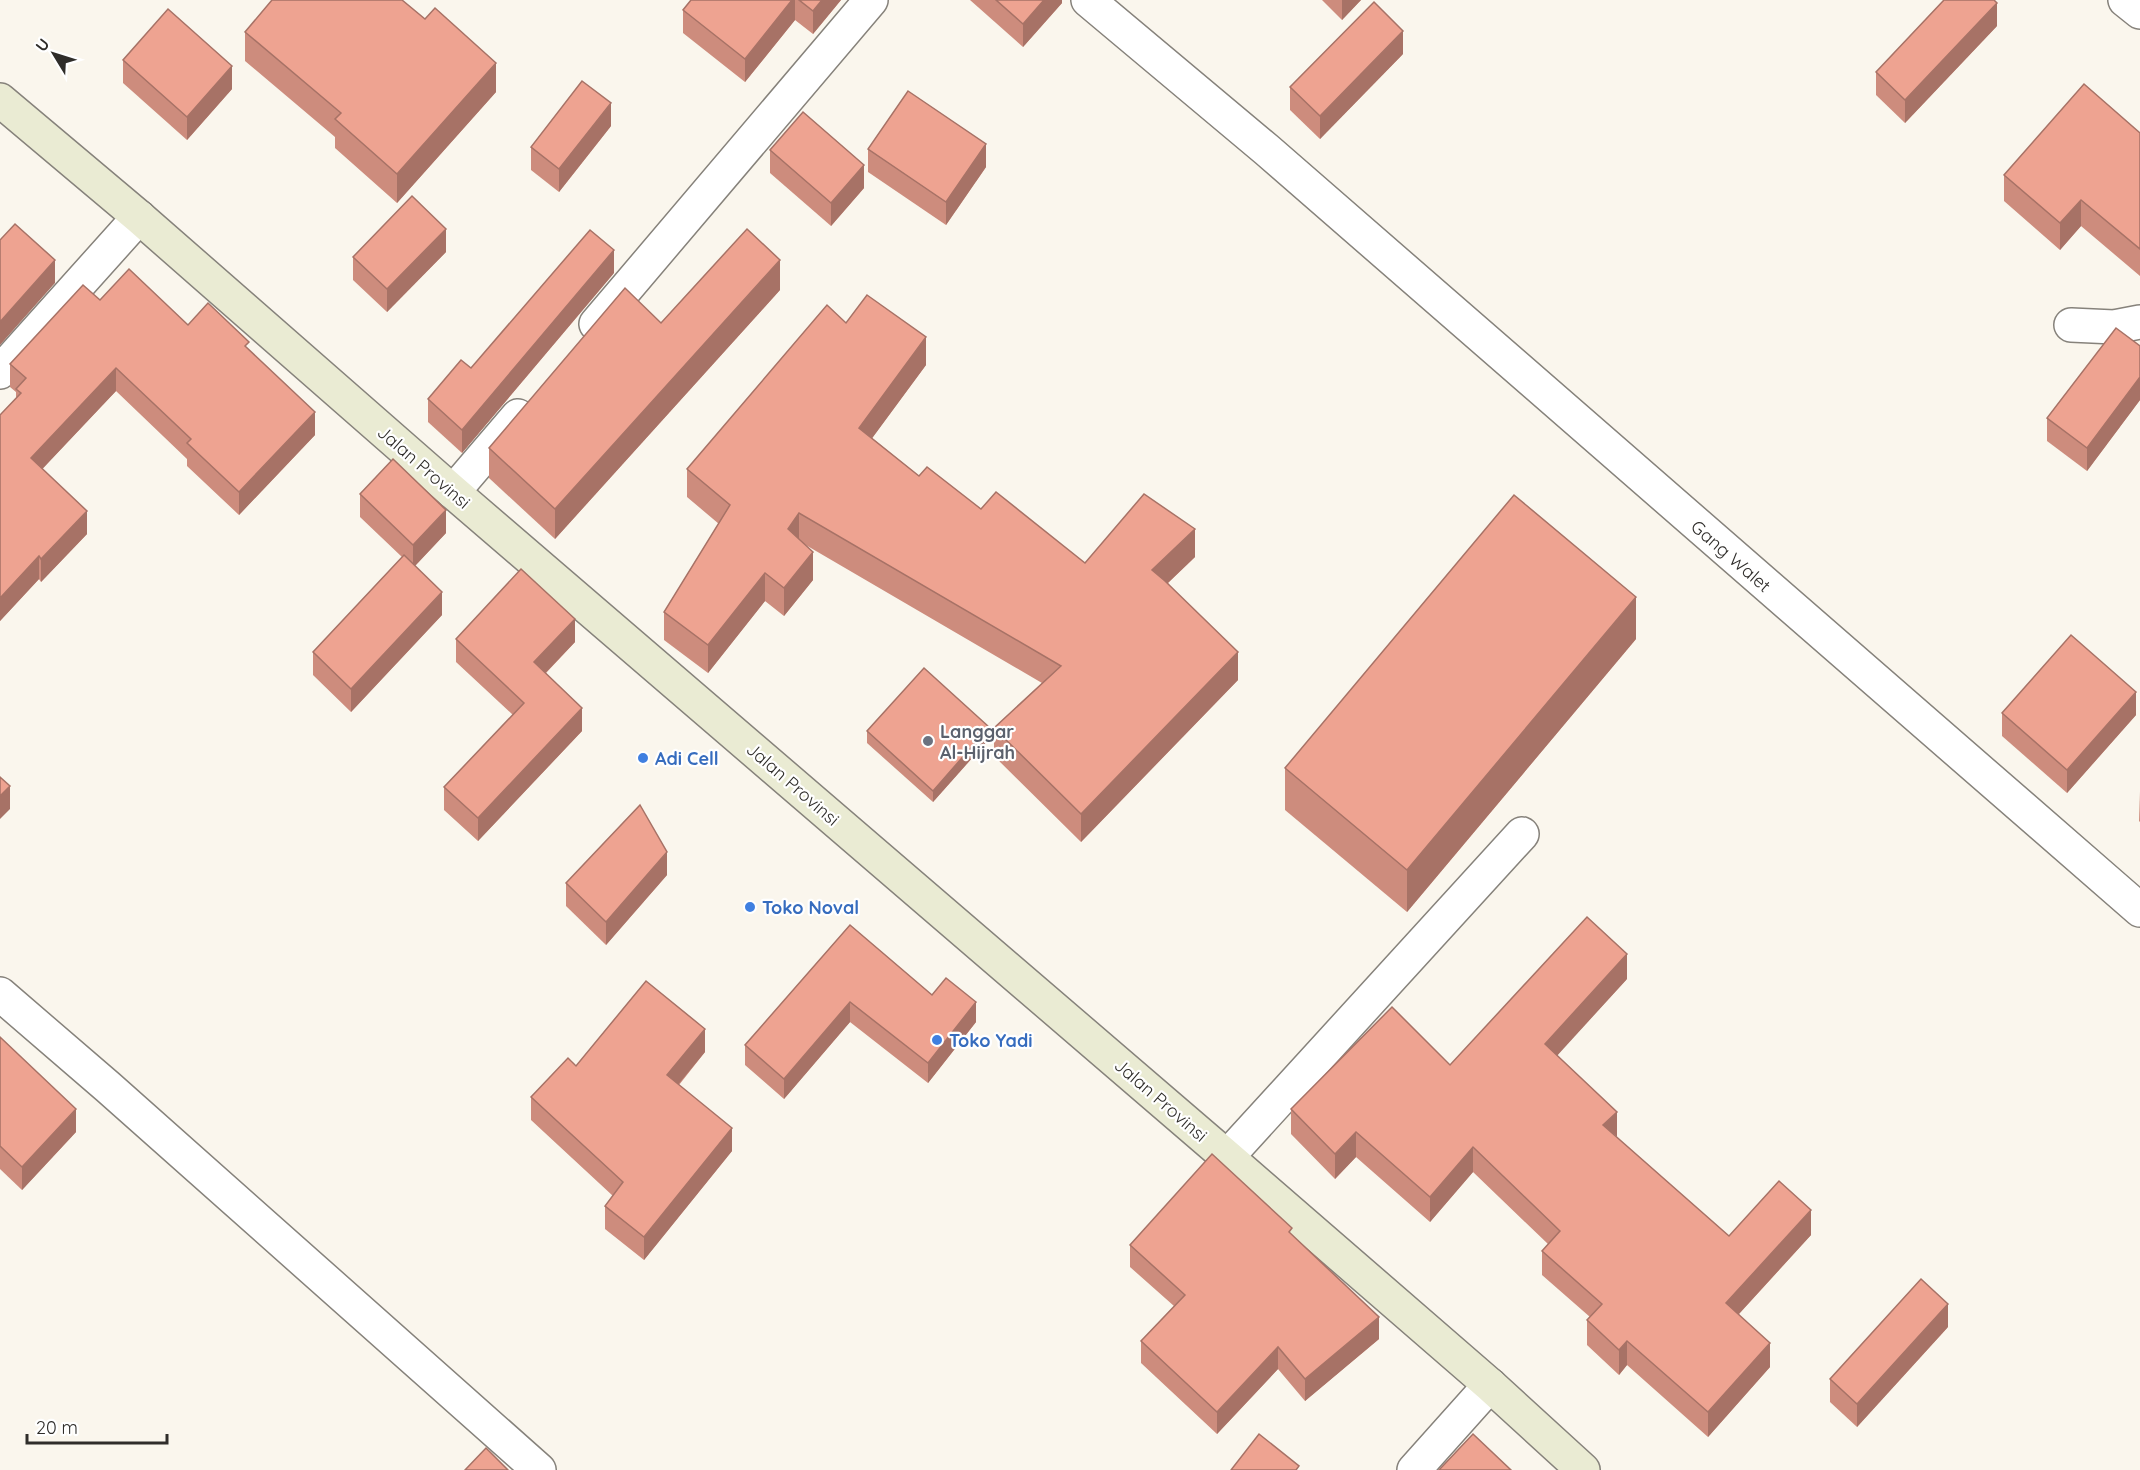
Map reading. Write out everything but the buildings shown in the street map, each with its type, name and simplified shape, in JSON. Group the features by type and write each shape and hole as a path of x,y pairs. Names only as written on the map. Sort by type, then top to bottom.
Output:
{"main road":[{"name":"Jalan Provinsi","path":"0,100 1227,1157 1490,1385 1583,1470"}],"street":[{"path":"577,346 871,0"},
{"name":"Gang Walet","path":"1088,0 1258,143 2140,910"},
{"path":"0,372 139,218"},
{"path":"2071,325 2114,327 2140,322"},
{"path":"453,492 538,392"},
{"path":"1227,1157 1522,834"},
{"path":"0,994 539,1470"},
{"path":"1414,1470 1490,1385"}],"place":[{"name":"Langgar Al-Hijrah","path":"928,741"},
{"name":"Adi Cell","path":"643,758"},
{"name":"Toko Noval","path":"750,907"},
{"name":"Toko Yadi","path":"937,1040"}]}
